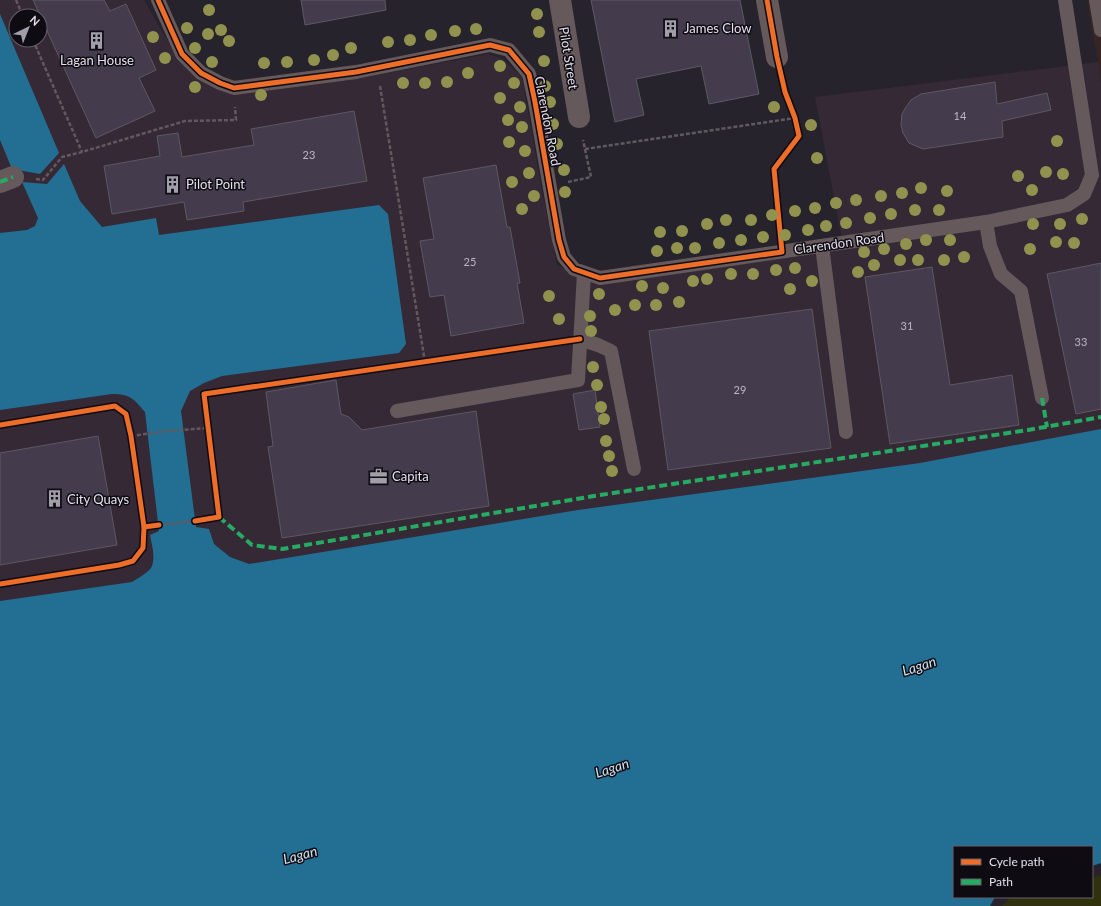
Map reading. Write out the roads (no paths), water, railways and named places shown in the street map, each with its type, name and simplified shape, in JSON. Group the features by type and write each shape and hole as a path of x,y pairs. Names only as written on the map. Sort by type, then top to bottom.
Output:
{"street":[{"name":"Pilot Street","path":"560,0 579,117"},
{"path":"767,0 777,57"}],"lane":[{"name":"Clarendon Road","path":"158,0 182,54 200,73 234,88 356,72 490,45 509,50 529,74 536,102 559,240 564,257 574,269 600,278 986,222 1067,204 1084,194 1092,176 1065,0"},
{"path":"1096,0 1101,30"},
{"path":"986,222 990,246 1001,274 1020,291 1042,398"},
{"path":"822,246 846,432"},
{"path":"397,411 578,380 584,273"},
{"path":"580,340 598,345 611,351 634,469"}],"water":[{"path":"0,14 8,33 8,48 14,48 59,153 40,174 12,169 0,140"},
{"name":"Lagan","path":"64,164 80,201 102,227 156,218 159,235 379,205 388,214 406,344 399,353 222,376 204,383 190,391 181,411 196,527 209,529 214,544 230,557 249,564 578,510 920,463 1101,429 1101,863 1093,866 1093,846 953,846 953,898 994,898 990,906 0,906 0,601 132,582 151,568 153,560 153,547 150,535 159,531 145,412 131,398 123,395 112,394 0,410 0,233 27,230 35,226 38,218 22,182 47,184"}],"place":[{"name":"James Clow","path":"671,28"},
{"name":"Lagan House","path":"97,41"},
{"name":"Pilot Point","path":"173,184"},
{"name":"Capita","path":"379,476"},
{"name":"City Quays","path":"54,499"}]}
